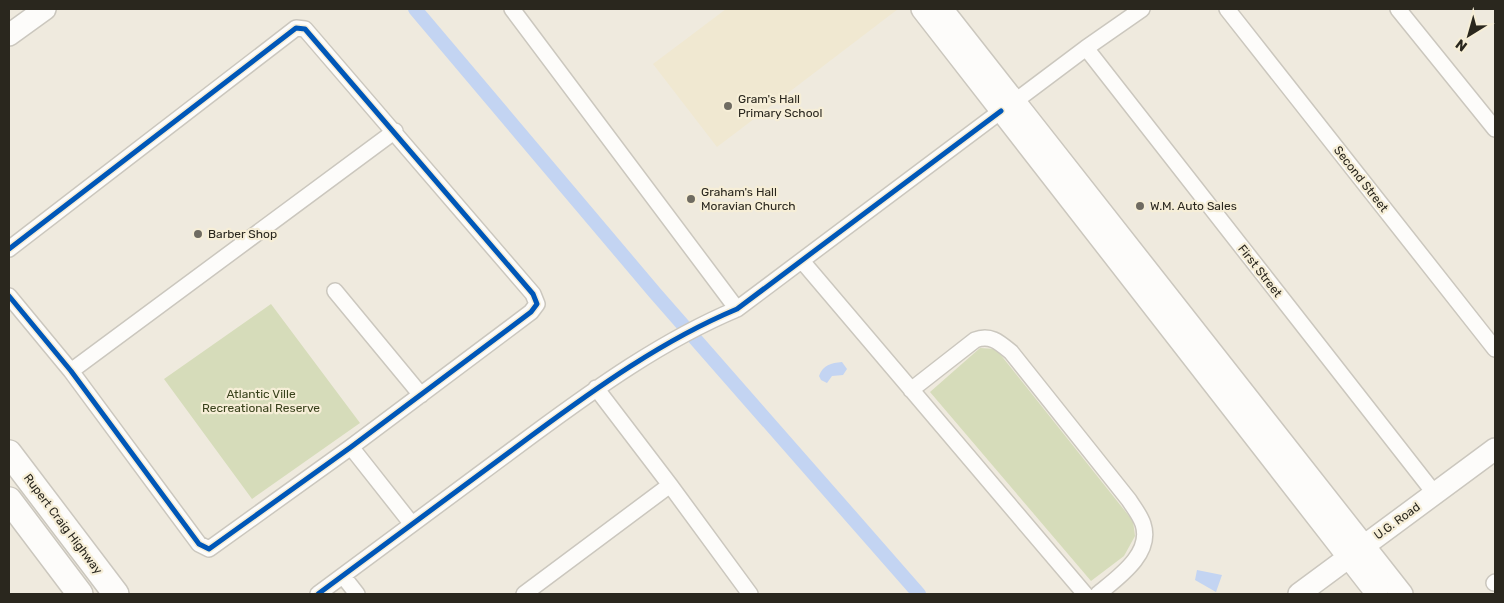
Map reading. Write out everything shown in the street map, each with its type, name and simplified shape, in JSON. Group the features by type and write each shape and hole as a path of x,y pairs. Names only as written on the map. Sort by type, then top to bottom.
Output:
{"main road":[{"path":"9,35 44,9"},
{"path":"922,9 1008,106 1356,551 1402,594"},
{"path":"942,9 1008,106"},
{"name":"U.G. Road","path":"1299,594 1495,449"},
{"name":"Rupert Craig Highway","path":"9,453 116,594"},
{"path":"9,500 80,594"},
{"path":"1356,551 1377,594"}],"street":[{"path":"512,9 737,308"},
{"path":"318,594 411,523 596,388 677,338 737,308 1086,48 1142,9"},
{"name":"Second Street","path":"1227,9 1495,349"},
{"path":"1398,9 1495,129"},
{"path":"9,249 296,28 305,29 395,131 533,294 537,304 531,312 421,395 209,549 199,544 71,371 9,296"},
{"name":"First Street","path":"1086,48 1434,494"},
{"path":"71,371 395,131"},
{"path":"802,260 1085,594"},
{"path":"335,291 421,395"},
{"path":"911,390 975,340 983,337 993,340 1011,352 1129,500 1143,523 1145,532 1134,563 1098,594"},
{"path":"596,388 750,594"},
{"path":"351,447 411,523"},
{"path":"524,594 670,485"},
{"path":"342,576 357,594"}],"shaded area":[{"name":"Gram's Hall Primary School","path":"726,9 898,9 717,147 653,64"}],"green space":[{"name":"Atlantic Ville Recreational Reserve","path":"271,304 360,423 252,499 164,379"},
{"path":"980,348 996,349 1133,521 1135,536 1124,556 1091,581 930,392"}],"water":[{"path":"842,362 847,369 843,375 832,376 827,383 821,380 819,376 825,367"},
{"path":"1197,570 1222,575 1216,592 1195,580"}],"waterway":[{"path":"415,9 655,293 919,594"}],"cycle path":[{"path":"9,249 296,28 305,29 533,294 537,304 531,312 351,447 209,549 199,544 71,371 9,296"},
{"path":"318,594 605,383 656,350 737,309 1001,111"}],"place":[{"name":"Gram's Hall Primary School","path":"728,106"},
{"name":"Graham's Hall Moravian Church","path":"691,199"},
{"name":"W.M. Auto Sales","path":"1140,206"},
{"name":"Barber Shop","path":"198,234"}]}
